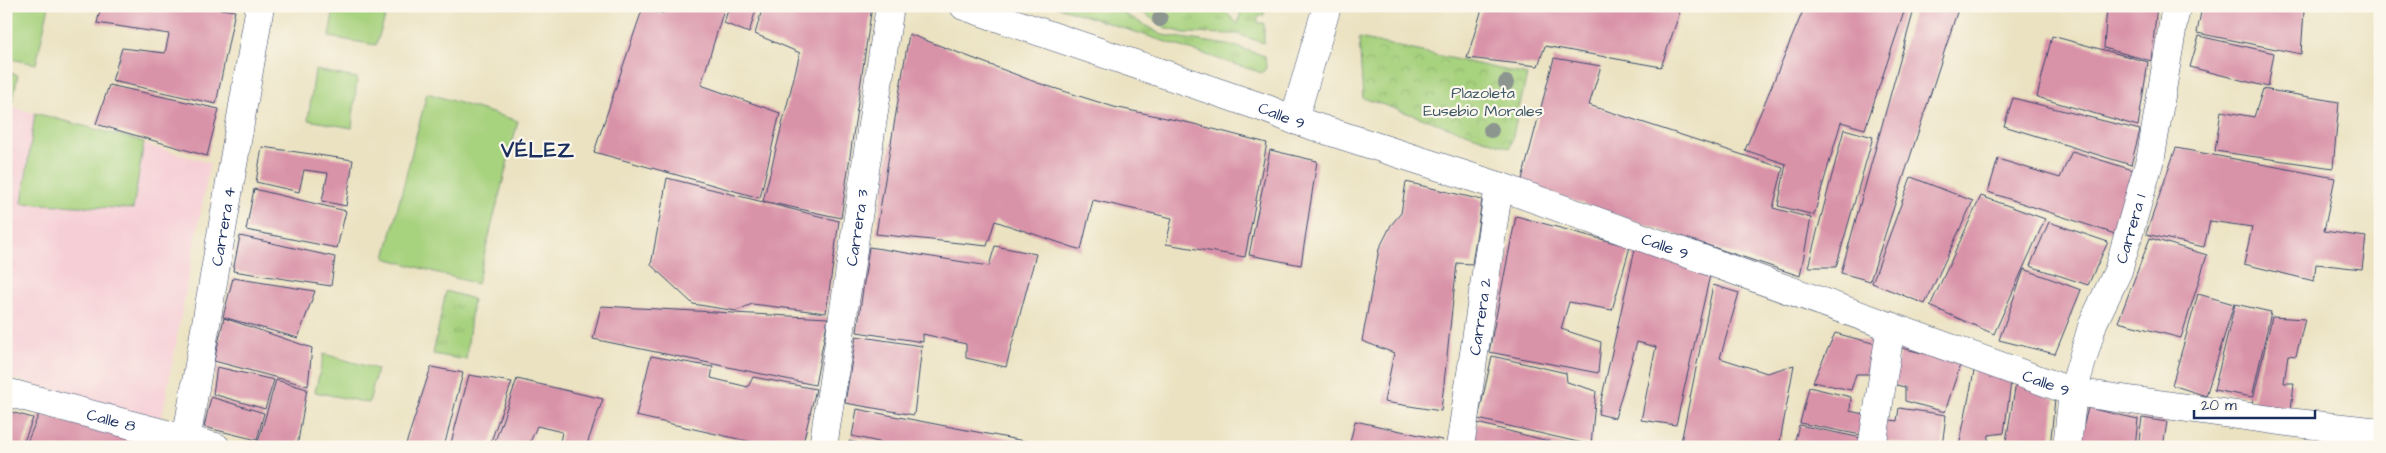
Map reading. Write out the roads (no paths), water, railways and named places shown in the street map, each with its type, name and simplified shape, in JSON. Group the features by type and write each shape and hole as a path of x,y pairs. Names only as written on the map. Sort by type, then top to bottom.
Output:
{"street":[{"name":"Carrera 4","path":"186,442 260,6"},
{"name":"Carrera 3","path":"823,447 890,6"},
{"name":"Calle 9","path":"964,6 1267,109 1294,120 1499,186 2073,392 2287,422 2380,432"},
{"path":"1294,120 1327,6"},
{"name":"Carrera 1","path":"2067,447 2073,392 2093,323 2118,271 2151,156 2176,6"},
{"name":"Carrera 2","path":"1460,447 1499,186"},
{"path":"1872,447 1891,326"},
{"name":"Calle 8","path":"6,392 186,442 216,447"}],"district":[{"name":"VÉLEZ","path":"538,150"}],"park label":[{"name":"Plazoleta Eusebio Morales","path":"1483,101"}]}
